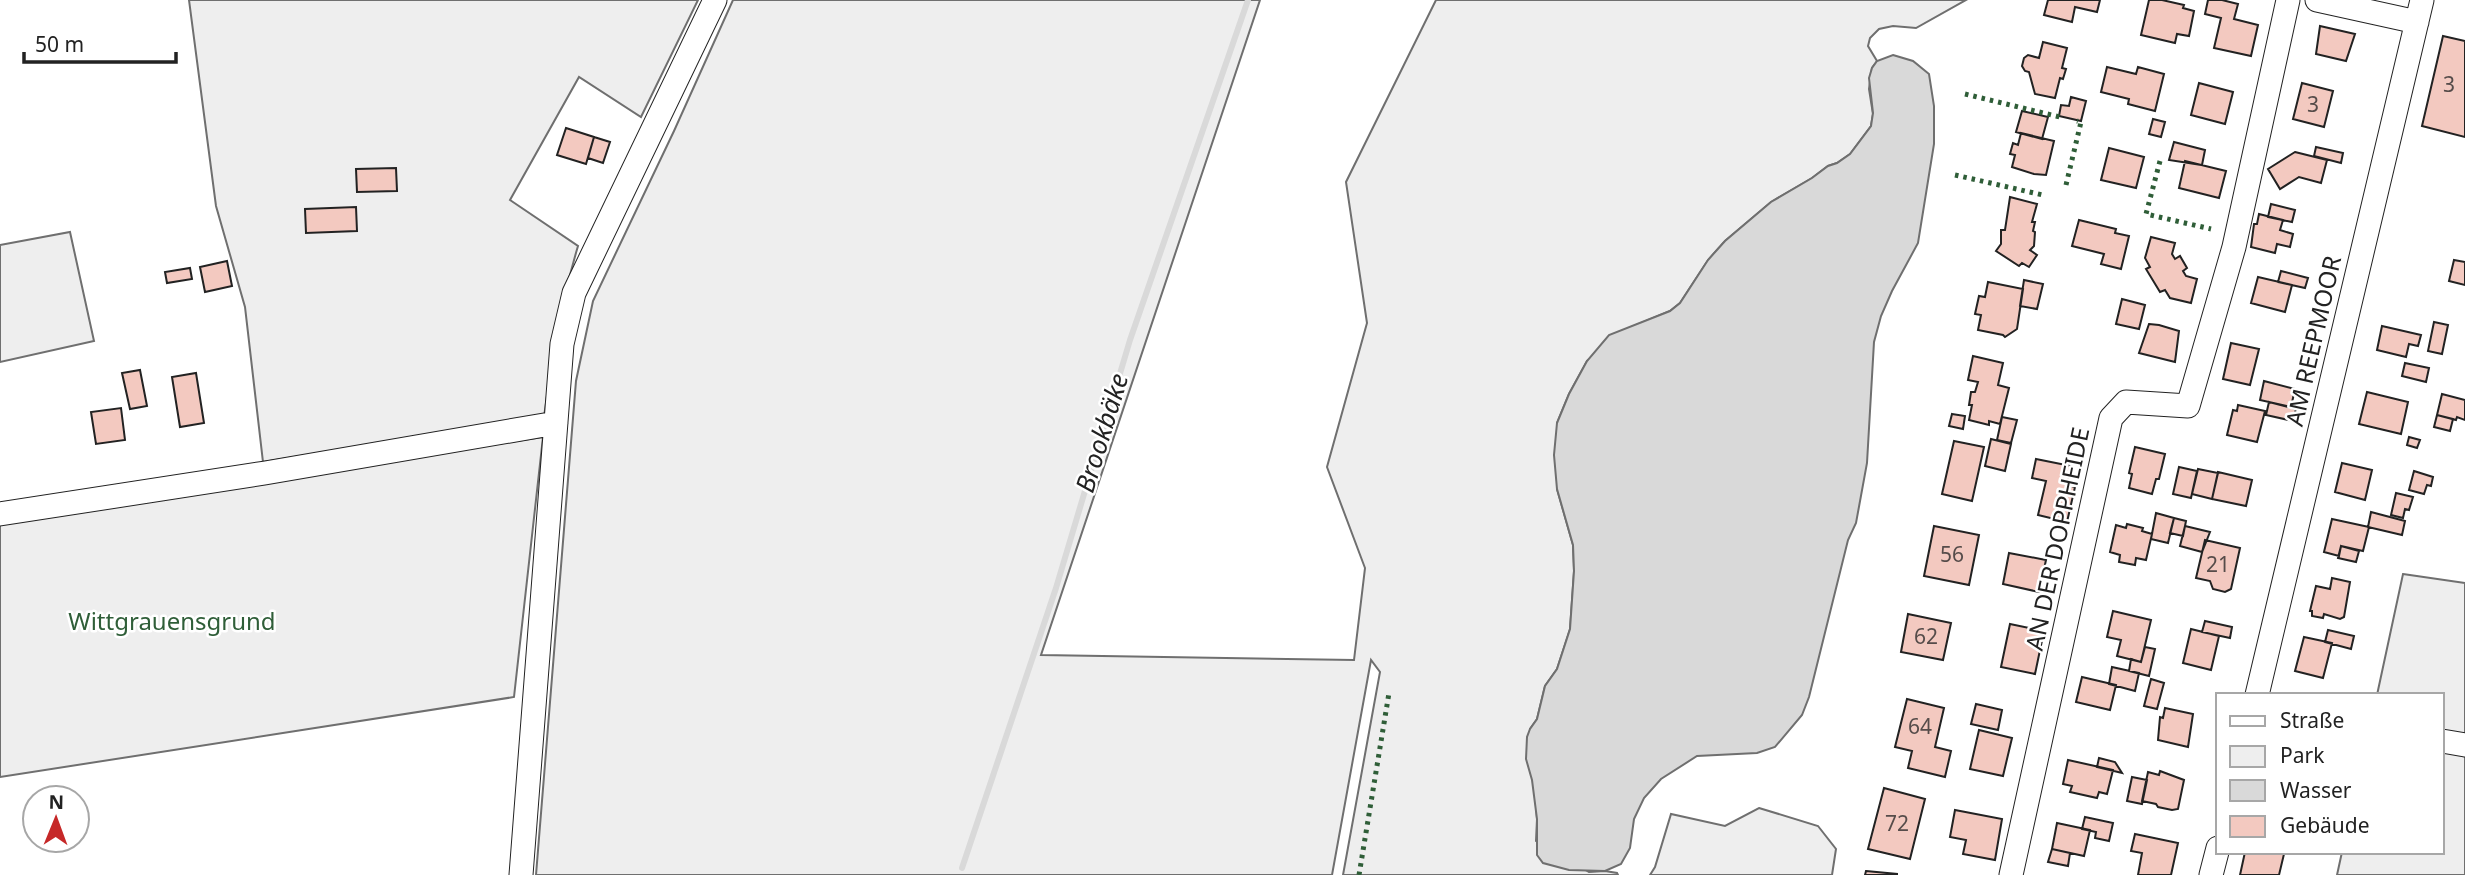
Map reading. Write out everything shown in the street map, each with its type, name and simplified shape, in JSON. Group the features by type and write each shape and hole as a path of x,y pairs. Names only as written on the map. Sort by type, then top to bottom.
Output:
{"street":[{"path":"521,875 562,344 574,293 715,0"},
{"name":"AN DER DOPPHEIDE","path":"2011,875 2112,418 2126,402 2188,406 2234,247 2288,0"},
{"path":"2318,0 2419,11"},
{"name":"AM REEPMOOR","path":"2256,693 2419,11"},
{"path":"0,514 265,473 556,423"},
{"path":"2444,741 2465,745"},
{"path":"2211,875 2216,854"}],"green space":[{"path":"189,0 698,0 641,117 579,77 510,200 578,246 558,331 544,417 263,462 245,307 216,206"},
{"path":"733,0 1260,0 1041,655 1354,660 1365,568 1327,467 1367,323 1346,182 1436,0 1966,0 1916,28 1893,26 1879,29 1870,38 1868,46 1877,61 1872,68 1869,89 1873,114 1871,126 1850,154 1771,202 1725,241 1708,260 1680,303 1670,311 1631,327 1587,361 1557,423 1557,489 1573,545 1574,571 1570,629 1557,669 1545,686 1537,719 1530,729 1537,819 1536,841 1589,872 1605,871 1618,875 1343,875 1380,672 1371,660 1332,875 536,875 576,381 593,301"},
{"path":"70,232 94,341 0,362 0,245"},
{"name":"Wittgrauensgrund","path":"543,437 514,697 0,777 0,520"},
{"path":"2403,574 2465,583 2465,739 2444,734 2444,693 2377,693"},
{"path":"2444,750 2465,753 2465,875 2337,875 2342,854 2444,854"},
{"path":"1759,808 1818,826 1836,849 1832,875 1650,875 1655,867 1671,814 1725,826"}],"water":[{"path":"1893,55 1913,61 1929,74 1934,106 1934,144 1918,243 1892,291 1874,342 1867,463 1856,523 1848,540 1809,697 1802,715 1775,747 1757,753 1697,756 1661,779 1644,798 1634,819 1630,848 1621,864 1605,871 1569,870 1543,863 1537,855 1537,819 1532,780 1526,759 1527,737 1537,719 1545,686 1557,669 1570,629 1573,545 1557,489 1554,455 1557,423 1569,394 1587,361 1609,335 1670,311 1680,303 1708,260 1725,241 1771,202 1850,154 1871,126 1873,113 1869,78 1872,68 1877,61"}],"building":[{"path":"2048,0 2100,0 2097,12 2075,7 2072,22 2044,15"},
{"path":"2149,0 2184,5 2183,8 2194,11 2189,36 2177,34 2175,43 2141,35"},
{"path":"2208,0 2238,4 2234,19 2258,25 2251,56 2214,48 2221,18 2205,14"},
{"path":"2320,26 2355,34 2346,61 2316,54"},
{"path":"2443,36 2465,41 2465,137 2422,126"},
{"path":"2043,42 2067,48 2062,68 2066,69 2063,79 2060,78 2055,98 2035,94 2029,72 2022,66 2028,55 2039,58"},
{"path":"2107,67 2136,74 2138,67 2164,74 2155,111 2128,104 2129,99 2101,92"},
{"path":"2199,83 2233,92 2225,124 2191,115"},
{"path":"2302,83 2333,91 2324,127 2293,119"},
{"path":"2071,97 2086,101 2081,121 2059,116 2061,105 2069,106"},
{"path":"2022,111 2048,117 2042,139 2016,132"},
{"path":"2153,119 2165,122 2161,137 2149,134"},
{"path":"566,128 594,137 586,164 557,155"},
{"path":"2021,133 2054,141 2046,175 2012,167 2015,155 2010,154 2013,143 2018,145"},
{"path":"594,137 610,142 603,163 588,158"},
{"path":"2174,142 2205,150 2202,165 2169,160"},
{"path":"2316,147 2343,153 2341,163 2314,156"},
{"path":"2109,148 2144,157 2136,188 2101,180"},
{"path":"2295,152 2327,160 2321,183 2299,177 2280,189 2268,169"},
{"path":"2185,161 2226,171 2219,198 2179,188"},
{"path":"396,168 397,191 357,192 356,169"},
{"path":"2010,197 2037,204 2032,222 2035,222 2034,246 2030,250 2037,255 2029,267 2022,263 2019,266 1996,251 2001,244 2001,230 2005,230"},
{"path":"2271,204 2295,210 2292,222 2268,217"},
{"path":"356,207 357,231 306,233 305,209"},
{"path":"2259,214 2283,220 2280,230 2293,234 2290,247 2277,244 2275,253 2251,247 2254,224 2257,224"},
{"path":"2079,220 2116,229 2115,233 2129,236 2121,269 2101,264 2104,254 2072,246"},
{"path":"2151,237 2175,243 2172,254 2175,259 2180,256 2187,268 2183,271 2186,276 2197,279 2191,303 2170,298 2165,290 2160,292 2146,269 2150,267 2145,258"},
{"path":"2454,260 2465,262 2465,285 2449,281"},
{"path":"227,261 232,286 205,292 200,267"},
{"path":"190,268 192,279 167,283 165,272"},
{"path":"2281,271 2308,278 2305,288 2278,282"},
{"path":"2258,277 2292,285 2285,312 2251,303"},
{"path":"2024,280 2043,284 2037,309 2020,306"},
{"path":"1988,282 2023,289 2017,329 2005,337 1978,330 1981,315 1975,314 1979,296 1985,297"},
{"path":"2122,299 2145,305 2139,329 2116,324"},
{"path":"2434,322 2448,325 2442,354 2428,351"},
{"path":"2149,324 2179,331 2175,362 2139,353"},
{"path":"2382,326 2421,335 2418,346 2409,344 2406,357 2377,350"},
{"path":"2231,343 2259,349 2250,385 2223,379"},
{"path":"1973,356 2003,363 1998,385 2009,388 2000,424 1989,421 1989,425 1969,420 1971,392 1975,392 1978,382 1968,380"},
{"path":"2405,363 2429,368 2426,382 2402,376"},
{"path":"140,370 147,406 130,409 122,373"},
{"path":"196,373 204,423 180,427 172,377"},
{"path":"2264,381 2295,389 2291,407 2260,400"},
{"path":"2367,392 2408,402 2401,434 2359,424"},
{"path":"2442,394 2465,400 2465,420 2437,415"},
{"path":"2269,402 2296,409 2293,421 2266,415"},
{"path":"2238,405 2265,411 2257,442 2227,435 2233,410 2237,411"},
{"path":"121,408 125,440 96,444 91,412"},
{"path":"1952,414 1965,416 1963,429 1949,426"},
{"path":"2437,415 2453,419 2450,431 2434,427"},
{"path":"2002,417 2017,420 2011,443 1997,440"},
{"path":"2409,437 2420,440 2417,448 2407,445"},
{"path":"1991,439 2011,444 2005,471 1985,466"},
{"path":"1954,441 1984,447 1972,501 1942,494"},
{"path":"2135,447 2165,454 2152,494 2129,488 2132,474 2129,473"},
{"path":"2036,459 2071,466 2067,485 2075,487 2067,522 2038,515 2046,481 2032,478"},
{"path":"2342,463 2372,470 2365,500 2335,492"},
{"path":"2179,467 2197,471 2191,498 2173,494"},
{"path":"2198,469 2218,473 2212,499 2192,494"},
{"path":"2414,471 2433,477 2431,486 2427,485 2424,494 2409,490"},
{"path":"2218,472 2252,480 2246,506 2212,499"},
{"path":"2396,493 2413,497 2403,518 2391,515"},
{"path":"2371,512 2405,521 2402,535 2368,527"},
{"path":"2156,513 2174,518 2168,543 2151,539"},
{"path":"2174,518 2186,521 2183,536 2170,533"},
{"path":"2332,519 2369,527 2363,551 2341,546 2339,556 2324,552"},
{"path":"2127,524 2143,528 2142,531 2152,534 2146,560 2136,558 2135,565 2119,562 2120,555 2110,552 2116,525 2126,528"},
{"path":"1934,526 1979,535 1969,585 1924,576"},
{"path":"2185,526 2210,532 2202,552 2180,546"},
{"path":"2205,540 2240,548 2231,589 2225,592 2213,589 2210,581 2196,578"},
{"path":"2341,546 2359,551 2356,562 2338,558"},
{"path":"2009,553 2046,560 2039,592 2003,584"},
{"path":"2332,578 2350,582 2344,617 2340,619 2324,614 2323,618 2312,616 2310,611 2316,586 2330,589"},
{"path":"2113,611 2151,620 2141,662 2117,656 2121,640 2107,637"},
{"path":"1908,614 1951,623 1943,660 1901,652"},
{"path":"2205,621 2232,627 2230,638 2202,632"},
{"path":"2010,624 2044,631 2035,674 2001,667"},
{"path":"2191,629 2219,636 2211,670 2183,663"},
{"path":"2328,630 2354,636 2351,649 2325,642"},
{"path":"2304,637 2332,643 2323,678 2295,671"},
{"path":"2145,647 2155,649 2149,676 2129,671 2131,659 2141,662"},
{"path":"2112,667 2139,673 2135,691 2109,684"},
{"path":"2082,677 2116,685 2110,710 2076,702"},
{"path":"2151,679 2164,683 2157,709 2144,706"},
{"path":"1907,699 1944,708 1935,747 1951,751 1945,777 1908,768 1912,751 1895,747"},
{"path":"1976,704 2002,710 1998,730 1971,724"},
{"path":"2165,708 2193,714 2188,747 2158,740 2160,717 2163,718"},
{"path":"1979,730 2012,738 2003,776 1970,769"},
{"path":"2099,758 2115,762 2122,773 2097,767"},
{"path":"2068,760 2113,770 2107,794 2099,792 2097,798 2070,792 2072,786 2063,784"},
{"path":"2160,771 2184,780 2178,809 2158,807 2156,804 2142,801 2148,772 2159,775"},
{"path":"2132,777 2147,780 2142,804 2127,801"},
{"path":"1884,788 1925,799 1910,859 1868,849"},
{"path":"1955,810 2002,819 1995,860 1963,854 1966,840 1950,837"},
{"path":"2085,817 2113,823 2109,841 2095,838 2096,832 2082,829"},
{"path":"2057,823 2090,830 2084,856 2052,849"},
{"path":"2135,834 2178,843 2171,875 2138,875 2142,853 2131,851"},
{"path":"2052,849 2070,853 2068,866 2048,862"},
{"path":"2245,854 2284,854 2279,875 2240,875"},
{"path":"1866,871 1897,874 1897,875 1865,875"}],"waterway":[{"name":"Brookbäke","path":"962,868 1056,588 1130,340 1248,0"}],"hedge":[{"path":"1965,94 2064,118"},
{"path":"2066,185 2081,122 2077,121"},
{"path":"2160,161 2146,214 2211,229"},
{"path":"1955,175 2043,195"},
{"path":"1359,875 1389,693"}]}
